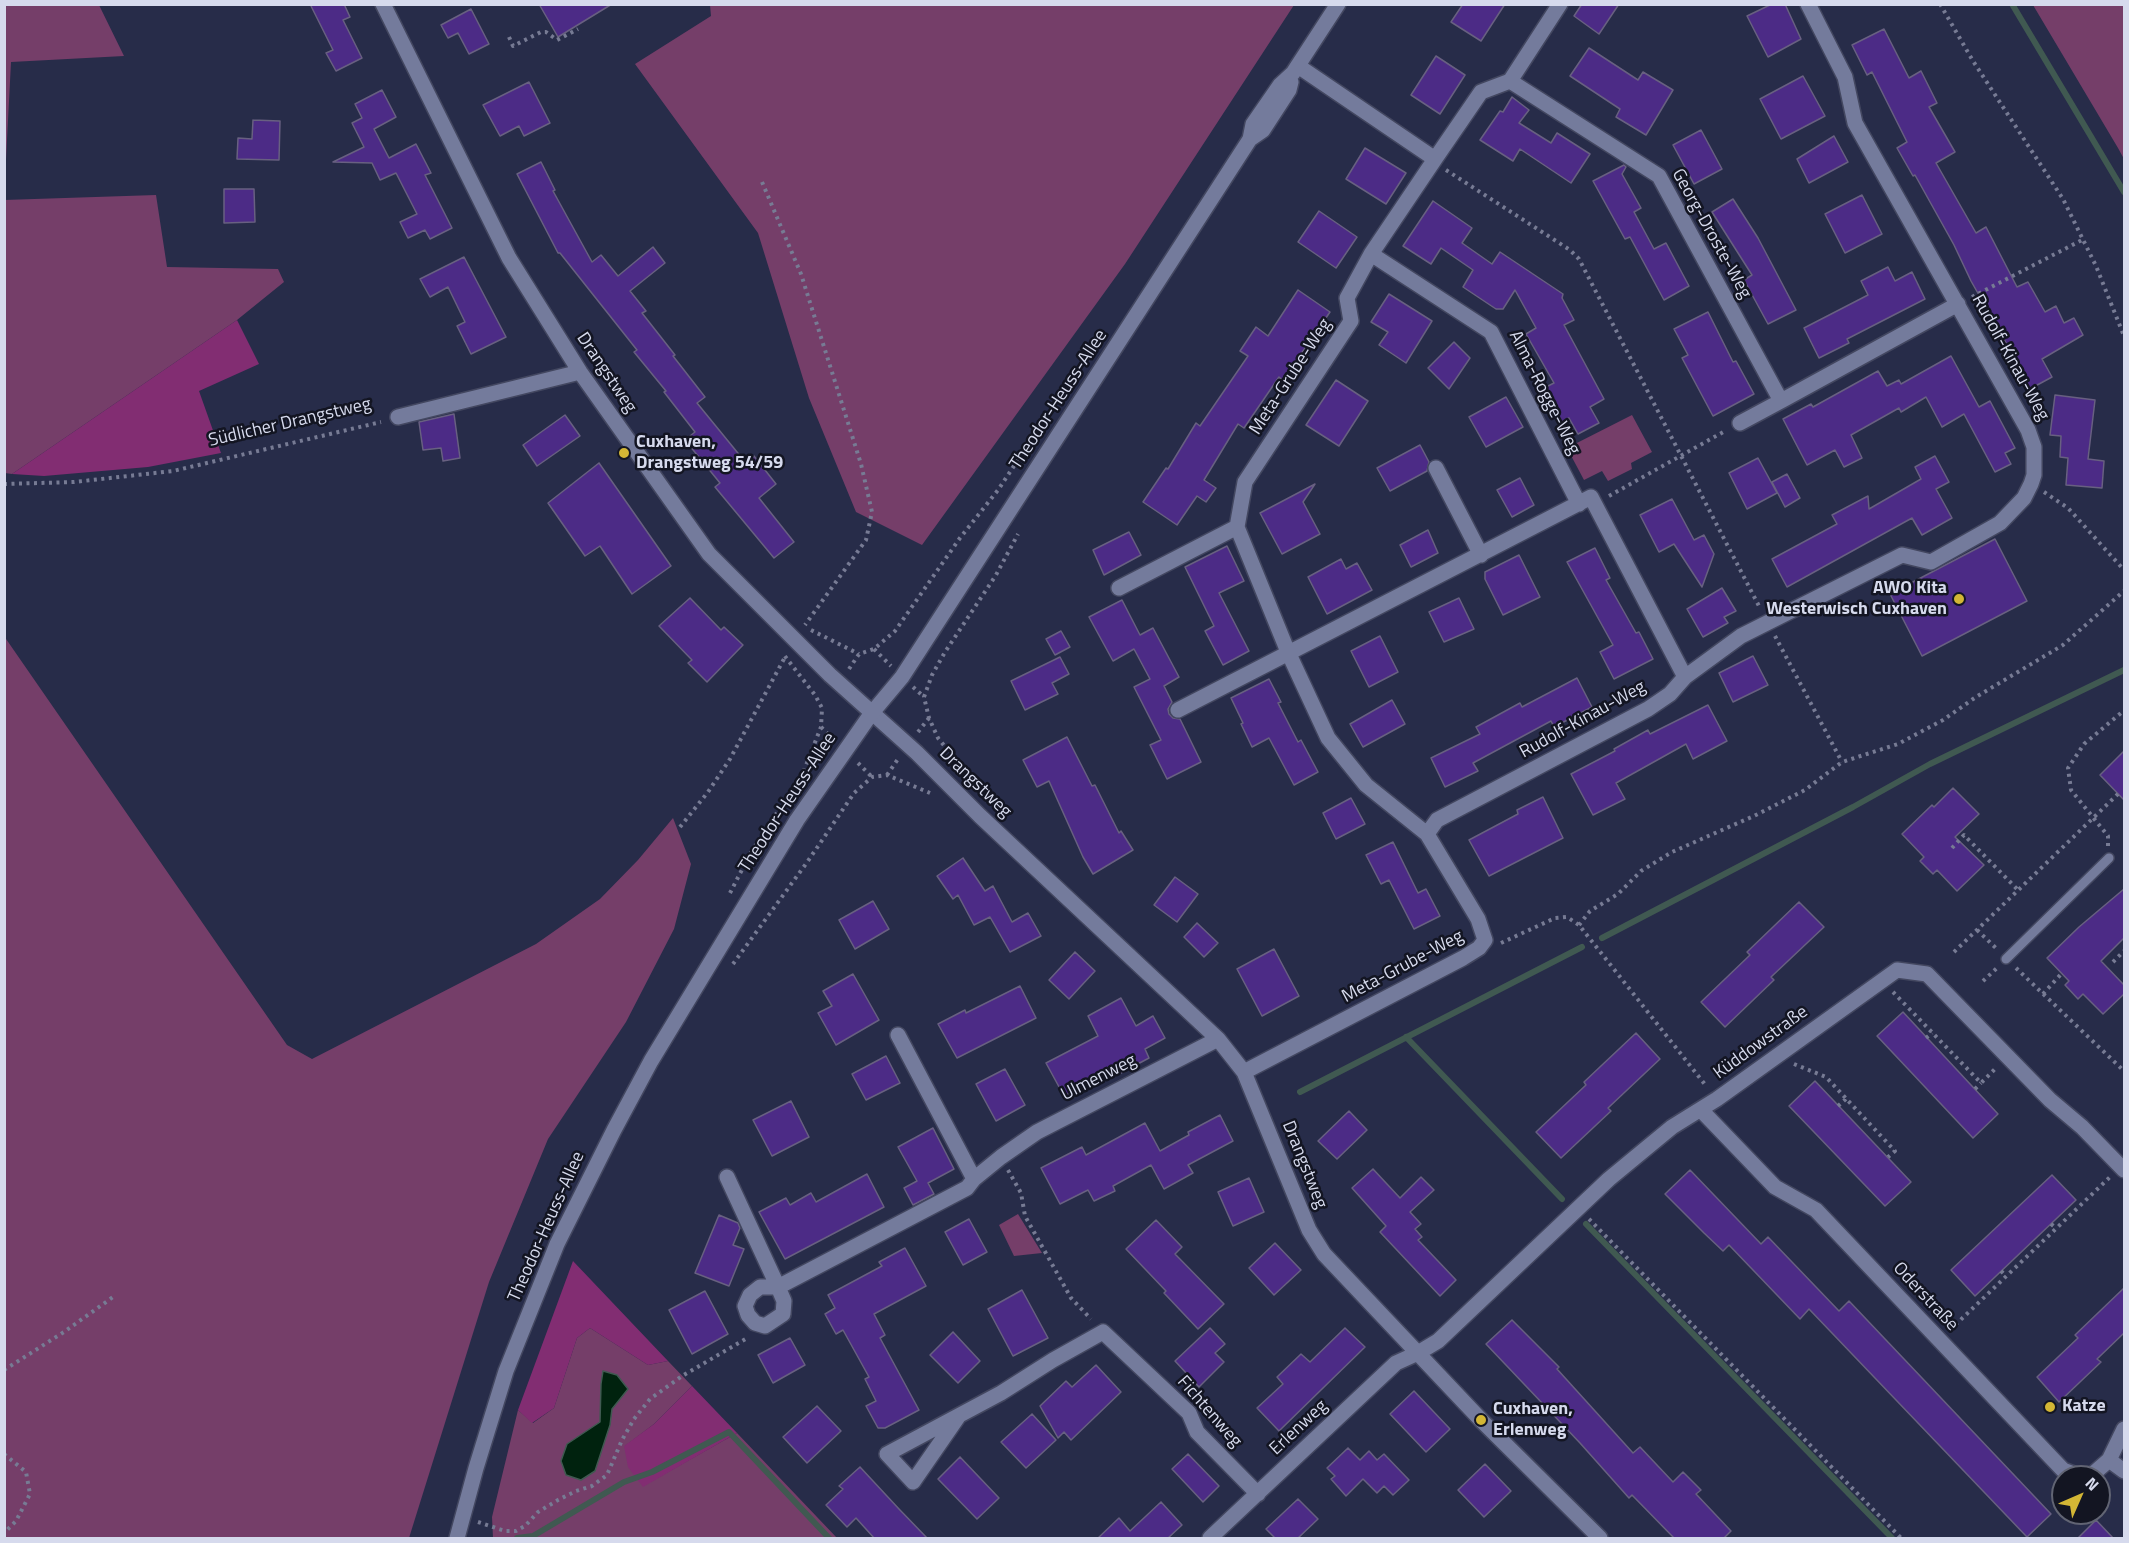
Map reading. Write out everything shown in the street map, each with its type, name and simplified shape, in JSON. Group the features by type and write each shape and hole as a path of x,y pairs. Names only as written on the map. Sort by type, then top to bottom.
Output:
{"street":[{"name":"Drangstweg","path":"383,4 509,258 580,372 709,554 871,714 917,753 980,816 1218,1039 1244,1072 1309,1230 1324,1254 1481,1420 1600,1539"},
{"name":"Theodor-Heuss-Allee","path":"457,1539 506,1371 557,1244 651,1061 797,820 871,714 902,677 1250,139 1253,124 1280,85 1295,70 1338,4"},
{"path":"1510,81 1560,4"},
{"name":"Rudolf-Kinau-Weg","path":"1427,834 1437,820 1648,709 1670,693 1685,676 1741,636 1902,555 1931,562 2000,523 2024,498 2031,484 2034,475 2034,447 2028,429 1855,123 1845,77 1808,4"},
{"path":"1295,70 1435,159"},
{"name":"Meta-Grube-Weg","path":"1244,1072 1463,958 1479,948 1485,940 1478,919 1427,834 1366,785 1328,738 1287,652 1237,527 1245,482 1351,321 1347,298 1371,254 1481,92 1510,81"},
{"name":"Georg-Droste-Weg","path":"1510,81 1659,176 1781,401"},
{"name":"Alma-Rogge-Weg","path":"1371,254 1491,332 1685,676"},
{"path":"1740,423 1958,304"},
{"name":"Südlicher Drangstweg","path":"398,417 580,372"},
{"path":"1436,468 1481,555"},
{"path":"1178,710 1585,500"},
{"path":"1119,588 1237,527"},
{"name":"Küddowstraße","path":"1418,1353 1438,1341 1609,1179 1672,1128 1717,1099 1897,970 1927,974 2009,1056 2050,1101 2082,1127 2123,1168"},
{"path":"898,1035 974,1179"},
{"name":"Ulmenweg","path":"759,1325 748,1315 746,1306 750,1295 760,1287 778,1287 968,1188 974,1179 1001,1157 1037,1132 1218,1039"},
{"name":"Oderstraße","path":"1701,1110 1775,1187 1816,1210 2063,1470 2079,1476 2093,1474 2109,1460"},
{"path":"728,1177 784,1301 783,1314 772,1323 765,1326 759,1325"},
{"path":"958,1417 913,1482 887,1454 958,1417 1099,1328"},
{"name":"Fichtenweg","path":"1099,1328 1189,1413 1197,1432 1258,1494"},
{"name":"Erlenweg","path":"1210,1539 1396,1363 1418,1353"},
{"path":"2124,1429 2123,1436 2109,1460 2124,1471"}],"lane":[{"path":"2006,959 2109,858"}],"path":[{"path":"1940,4 1973,61 2063,199 2096,266 2124,336"},
{"path":"509,37 513,46 541,32 546,32 557,40 578,29"},
{"path":"1435,159 1444,168 1570,249 1579,259 1842,762"},
{"path":"680,827 708,792 730,759 794,640 866,540 872,512 861,464 801,274 762,182"},
{"path":"1958,304 2082,240"},
{"name":"Südlicher Drangstweg","path":"4,484 74,482 173,471 398,417"},
{"path":"1585,500 1604,499 1740,423"},
{"path":"859,654 874,650 895,631 1038,431"},
{"path":"2031,484 2068,508 2124,570"},
{"path":"1579,925 1590,911 1618,894 1641,871 1672,852 1754,816 1805,790 1842,762 1898,744 1943,720 1976,697 2063,645 2124,591"},
{"path":"2109,858 2108,836 2071,790 2068,768 2084,744 2121,712"},
{"path":"929,718 938,738 975,783"},
{"path":"728,971 854,793 872,777 887,775"},
{"path":"1954,952 2118,794"},
{"path":"1952,848 1964,836 2018,890"},
{"path":"1485,940 1500,943 1555,918 1567,917 1579,925 1717,1099"},
{"path":"1977,930 2124,1071"},
{"path":"2113,962 2124,951"},
{"path":"2043,994 2062,974"},
{"path":"1877,984 1892,991 1981,1083"},
{"path":"1926,1038 1932,1033"},
{"path":"1781,1052 1788,1062 1826,1077 1894,1151 1888,1157"},
{"path":"1975,1089 2009,1056"},
{"path":"1838,1106 1846,1099"},
{"path":"1001,1157 1021,1192 1025,1216 1071,1298 1099,1328"},
{"path":"1939,1341 2056,1228 2123,1168"},
{"path":"1590,1221 1901,1539"},
{"path":"2051,1224 2056,1228"},
{"path":"2001,1271 2006,1276"},
{"path":"4,1370 64,1332 113,1297"},
{"path":"482,1511 479,1523 505,1531 516,1531 525,1526 538,1512 558,1500 592,1486 607,1475 622,1440 634,1419 650,1399 682,1376 750,1337 759,1325"},
{"path":"4,1454 26,1472 30,1494 16,1521 4,1533"}],"shaded area":[{"path":"5,4 99,5 124,56 11,62 5,179"},
{"path":"710,4 1294,5 1125,264 922,545 856,512 809,398 758,233 635,64 711,16"},
{"path":"2033,5 2124,5 2124,159 2118,148"},
{"path":"156,195 167,267 278,269 284,282 237,320 12,474 5,473 4,200"},
{"path":"237,320 259,364 199,391 221,453 148,467 44,476 12,474"},
{"path":"1632,415 1652,452 1631,463 1632,469 1608,481 1602,471 1584,480 1567,448"},
{"path":"4,636 287,1045 312,1059 536,944 600,899 638,860 673,818 691,864 674,929 626,1022 548,1139 489,1282 409,1538 5,1538"},
{"path":"1018,1214 1042,1253 1014,1256 999,1225"},
{"path":"573,1261 668,1361 648,1365 590,1328 577,1338 554,1408 532,1423 518,1410"},
{"path":"590,1328 648,1365 668,1361 692,1386 654,1424 625,1446 643,1486 737,1433 837,1538 493,1538 492,1517 518,1410 533,1423 554,1408 577,1338"},
{"path":"603,1371 617,1375 628,1389 612,1409 610,1425 595,1471 581,1480 566,1475 561,1461 567,1444 600,1422"},
{"path":"692,1386 737,1433 643,1487 628,1467 624,1446 654,1424"}],"building":[{"path":"310,4 344,4 350,17 343,20 362,58 336,71 326,53 333,50"},
{"path":"539,4 612,4 558,37"},
{"path":"1463,4 1505,4 1481,41 1451,22"},
{"path":"1582,4 1619,4 1599,34 1574,16"},
{"path":"1772,4 1785,4 1801,39 1768,57 1747,16"},
{"path":"471,9 489,44 469,54 458,33 448,38 441,25"},
{"path":"1884,29 1909,78 1921,71 1937,103 1929,107 1955,152 1936,163 1976,233 1986,227 2017,287 2028,282 2045,312 2056,306 2064,323 2074,318 2083,335 2042,359 2052,377 2028,390 2009,357 2013,355 1971,281 1954,245 1915,175 1913,176 1897,148 1907,142 1872,72 1867,75 1852,45"},
{"path":"1589,48 1638,80 1643,72 1673,90 1646,135 1616,117 1620,109 1570,76"},
{"path":"1436,56 1465,75 1440,114 1411,95"},
{"path":"1803,76 1825,116 1781,139 1760,99"},
{"path":"529,82 550,123 524,136 519,126 500,136 483,105"},
{"path":"382,90 396,117 374,129 389,158 416,144 431,173 425,175 452,228 430,239 425,230 408,238 400,222 417,214 396,173 380,180 372,163 333,162 364,147 352,123 362,118 355,104"},
{"path":"1512,97 1529,110 1519,123 1551,143 1557,133 1590,154 1571,183 1520,149 1513,161 1480,140"},
{"path":"253,120 280,121 279,160 237,159 238,138 252,139"},
{"path":"1701,130 1722,169 1694,184 1673,145"},
{"path":"1834,136 1848,162 1809,183 1797,159"},
{"path":"1365,148 1406,173 1386,204 1346,179"},
{"path":"541,162 555,190 553,191 592,262 601,255 618,276 653,247 665,263 630,291 646,311 642,313 705,397 697,403 746,463 754,456 776,484 759,498 794,542 774,558 715,487 720,483 685,440 695,432 634,352 637,350 558,253 517,174"},
{"path":"1624,165 1626,167 1622,174 1641,208 1634,212 1654,249 1666,243 1689,286 1664,300 1630,237 1625,239 1593,181"},
{"path":"224,189 254,189 255,222 224,223"},
{"path":"1862,195 1882,234 1845,253 1825,214"},
{"path":"1733,199 1758,238 1796,310 1768,324 1744,280 1752,275 1712,212"},
{"path":"1433,201 1472,228 1462,243 1492,264 1500,252 1563,294 1562,298 1574,320 1564,325 1604,399 1590,407 1599,423 1578,434 1569,418 1562,422 1544,388 1554,383 1526,334 1536,328 1515,290 1503,309 1496,309 1463,287 1473,270 1441,248 1431,264 1403,246"},
{"path":"1319,211 1357,237 1336,268 1298,242"},
{"path":"464,257 506,337 471,354 457,326 465,322 448,287 430,297 420,279"},
{"path":"1888,267 1895,281 1912,272 1925,299 1847,339 1849,343 1819,358 1804,328 1868,295 1861,281"},
{"path":"1298,290 1330,312 1283,380 1279,377 1244,428 1238,424 1204,480 1216,488 1206,502 1197,496 1177,525 1143,502 1166,468 1168,469 1196,423 1200,426 1248,356 1240,351 1256,327 1268,336"},
{"path":"1389,294 1432,321 1406,363 1379,345 1388,332 1371,322"},
{"path":"1708,312 1733,362 1736,361 1754,394 1713,416 1682,358 1688,355 1674,329"},
{"path":"1454,342 1470,358 1449,389 1428,368"},
{"path":"1951,356 1979,407 1990,401 2015,448 2005,453 2011,464 1995,472 1964,414 1942,427 1926,397 1901,412 1899,408 1851,435 1862,458 1844,467 1835,450 1807,465 1783,419 1811,404 1813,407 1878,371 1887,386 1899,380 1901,384"},
{"path":"1336,380 1368,401 1339,446 1306,425"},
{"path":"2055,395 2095,400 2088,459 2104,461 2102,488 2066,485 2068,458 2060,457 2061,436 2050,435"},
{"path":"1506,397 1523,427 1486,447 1469,417"},
{"path":"454,414 460,458 443,461 441,448 423,450 419,422"},
{"path":"565,415 580,436 537,466 523,445"},
{"path":"1420,445 1429,462 1427,471 1390,491 1377,468"},
{"path":"1935,456 1949,482 1936,489 1952,518 1922,535 1912,518 1787,587 1772,559 1837,524 1832,515 1868,496 1869,509 1921,479 1915,467"},
{"path":"1758,458 1777,493 1747,509 1729,473"},
{"path":"599,463 671,566 632,594 600,546 585,556 548,503"},
{"path":"1787,474 1800,498 1785,507 1772,482"},
{"path":"1520,478 1534,505 1512,517 1497,490"},
{"path":"1315,484 1303,502 1320,534 1282,554 1260,513"},
{"path":"1672,499 1694,540 1704,535 1714,554 1702,587 1674,544 1659,552 1640,515"},
{"path":"1428,530 1438,553 1411,567 1400,545"},
{"path":"1129,532 1141,555 1104,575 1093,550"},
{"path":"1995,539 2027,601 1922,656 1890,594"},
{"path":"1227,546 1244,581 1219,593 1249,651 1223,665 1205,631 1214,626 1185,567"},
{"path":"1595,548 1610,578 1606,580 1653,659 1614,679 1600,652 1613,645 1567,562"},
{"path":"1519,555 1540,597 1503,615 1485,579 1485,572"},
{"path":"1341,559 1346,569 1357,563 1372,590 1327,614 1308,577"},
{"path":"1722,588 1736,611 1724,617 1728,623 1703,637 1687,609"},
{"path":"690,598 721,630 724,627 743,645 707,682 688,663 692,660 659,626"},
{"path":"1459,598 1474,629 1444,642 1429,612"},
{"path":"1122,600 1140,635 1153,628 1179,677 1164,686 1172,702 1168,709 1169,714 1173,718 1180,719 1201,762 1167,779 1150,745 1161,740 1134,687 1150,679 1134,649 1113,661 1089,617"},
{"path":"1061,631 1070,647 1055,655 1046,639"},
{"path":"1380,636 1398,672 1369,687 1351,651"},
{"path":"1753,656 1768,685 1733,702 1719,673"},
{"path":"1060,657 1069,674 1052,683 1058,694 1025,710 1011,681"},
{"path":"1577,678 1592,707 1554,727 1551,721 1473,763 1478,771 1445,787 1431,758 1480,734 1476,727 1520,703 1522,707"},
{"path":"1269,679 1281,702 1278,703 1298,742 1301,740 1318,772 1294,785 1269,738 1252,747 1231,698"},
{"path":"1392,700 1405,724 1363,747 1350,724"},
{"path":"1708,705 1727,741 1693,759 1686,744 1616,783 1625,799 1593,815 1571,774 1615,751 1614,749 1648,730 1650,734"},
{"path":"1067,737 1119,833 1121,831 1133,850 1093,874 1049,781 1037,787 1023,760"},
{"path":"2124,751 2124,800 2100,775"},
{"path":"1953,788 1979,814 1955,837 1984,865 1957,891 1937,870 1933,874 1920,861 1924,857 1902,834"},
{"path":"1543,797 1563,838 1489,876 1469,840 1518,814 1517,810"},
{"path":"1351,798 1365,824 1336,839 1323,813"},
{"path":"1393,842 1418,893 1426,889 1440,916 1414,929 1389,880 1381,884 1366,855"},
{"path":"963,858 985,891 993,886 1012,922 1028,913 1041,936 1010,952 990,917 974,925 958,895 953,899 937,876"},
{"path":"1175,877 1198,894 1177,922 1154,905"},
{"path":"2124,889 2124,938 2101,961 2124,985 2124,994 2103,1014 2083,994 2078,999 2065,985 2069,981 2047,958"},
{"path":"873,901 889,929 855,949 839,920"},
{"path":"1799,902 1824,927 1771,977 1774,980 1725,1027 1701,1002 1750,955 1747,952"},
{"path":"1197,923 1218,943 1204,957 1184,937"},
{"path":"1274,949 1299,996 1262,1016 1237,969"},
{"path":"1075,952 1095,971 1069,999 1049,980"},
{"path":"853,974 879,1020 836,1045 818,1013 832,1006 823,991"},
{"path":"1020,986 1036,1018 957,1058 938,1024"},
{"path":"1121,998 1136,1026 1153,1016 1165,1038 1145,1049 1149,1058 1119,1074 1116,1068 1064,1096 1046,1063 1098,1036 1088,1016"},
{"path":"1903,1012 1998,1114 1973,1138 1877,1036"},
{"path":"1636,1033 1660,1059 1608,1108 1611,1111 1561,1158 1536,1132"},
{"path":"886,1056 900,1083 866,1100 852,1074"},
{"path":"1005,1069 1025,1105 996,1121 976,1084"},
{"path":"1815,1081 1911,1182 1885,1206 1789,1106"},
{"path":"791,1101 809,1137 772,1156 753,1120"},
{"path":"1349,1111 1367,1130 1337,1159 1318,1141"},
{"path":"1220,1115 1233,1141 1188,1165 1193,1173 1164,1189 1151,1165 1113,1186 1115,1191 1094,1201 1088,1190 1060,1204 1041,1168 1082,1147 1086,1155 1145,1123 1160,1151 1189,1135 1188,1132"},
{"path":"933,1128 954,1169 928,1183 934,1194 913,1205 904,1188 917,1181 898,1147"},
{"path":"1373,1169 1400,1198 1421,1177 1434,1190 1410,1212 1421,1224 1415,1229 1422,1237 1418,1240 1456,1280 1440,1296 1380,1232 1386,1226 1352,1188"},
{"path":"1690,1170 1761,1244 1768,1237 1839,1311 1849,1301 2051,1514 2027,1537 1809,1309 1800,1319 1729,1245 1723,1251 1665,1194"},
{"path":"867,1174 884,1207 785,1259 759,1212 786,1198 790,1205 811,1193 816,1202"},
{"path":"2052,1175 2076,1200 1975,1296 1951,1270"},
{"path":"1249,1178 1264,1212 1233,1226 1218,1192"},
{"path":"719,1215 738,1223 740,1228 733,1245 744,1249 729,1286 695,1273"},
{"path":"969,1219 987,1252 963,1265 945,1232"},
{"path":"1156,1220 1182,1247 1175,1254 1224,1304 1198,1329 1126,1249"},
{"path":"1275,1243 1301,1270 1274,1295 1249,1268"},
{"path":"905,1248 926,1286 874,1314 885,1335 880,1338 919,1410 885,1428 878,1428 866,1406 876,1401 865,1379 869,1377 843,1330 836,1334 825,1314 835,1308 828,1295 882,1266 879,1262"},
{"path":"2124,1288 2124,1333 2097,1359 2101,1362 2059,1402 2037,1377 2078,1338 2075,1335"},
{"path":"1022,1290 1048,1338 1013,1356 988,1309"},
{"path":"705,1291 728,1334 692,1354 669,1310"},
{"path":"1512,1320 1559,1367 1557,1369 1633,1453 1640,1447 1673,1482 1683,1472 1701,1490 1696,1494 1731,1531 1723,1539 1675,1539 1632,1495 1629,1498 1486,1344"},
{"path":"1210,1328 1225,1344 1215,1353 1224,1362 1199,1387 1175,1361"},
{"path":"1345,1328 1365,1347 1279,1431 1257,1408 1283,1384 1277,1377 1301,1354 1310,1362"},
{"path":"953,1332 980,1361 958,1383 930,1355"},
{"path":"790,1338 805,1365 773,1383 758,1355"},
{"path":"1096,1365 1121,1392 1071,1440 1064,1432 1058,1438 1040,1406 1066,1381 1072,1387"},
{"path":"1414,1391 1450,1429 1426,1452 1390,1414"},
{"path":"817,1406 841,1431 807,1463 783,1437"},
{"path":"1032,1414 1056,1440 1026,1468 1001,1442"},
{"path":"1348,1448 1360,1460 1369,1451 1377,1460 1384,1454 1409,1480 1393,1495 1384,1486 1377,1493 1363,1479 1346,1496 1331,1479 1335,1476 1327,1468"},
{"path":"1188,1454 1219,1486 1203,1502 1172,1469"},
{"path":"960,1457 999,1498 977,1519 938,1479"},
{"path":"1485,1464 1511,1491 1484,1517 1458,1490"},
{"path":"860,1467 928,1539 875,1539 856,1518 847,1527 826,1505 843,1489 839,1486"},
{"path":"1298,1499 1318,1519 1297,1539 1276,1539 1266,1529"},
{"path":"1161,1502 1182,1525 1167,1539 1097,1539 1119,1518 1130,1531"},
{"path":"2091,1525 2101,1525 2114,1539 2077,1539"}],"waterway":[{"path":"2012,4 2124,192"},
{"path":"1602,938 1853,807 1930,764 2124,670"},
{"path":"1300,1092 1582,947"},
{"path":"1406,1037 1562,1199"},
{"path":"1586,1224 1892,1538"},
{"path":"517,1538 533,1536 624,1482 652,1472 729,1432 829,1538"}],"place":[{"name":"Cuxhaven, Drangstweg 54/59","path":"624,453"},
{"name":"AWO Kita Westerwisch Cuxhaven","path":"1959,599"},
{"name":"Katze","path":"2050,1407"},
{"name":"Cuxhaven, Erlenweg","path":"1481,1420"}]}
